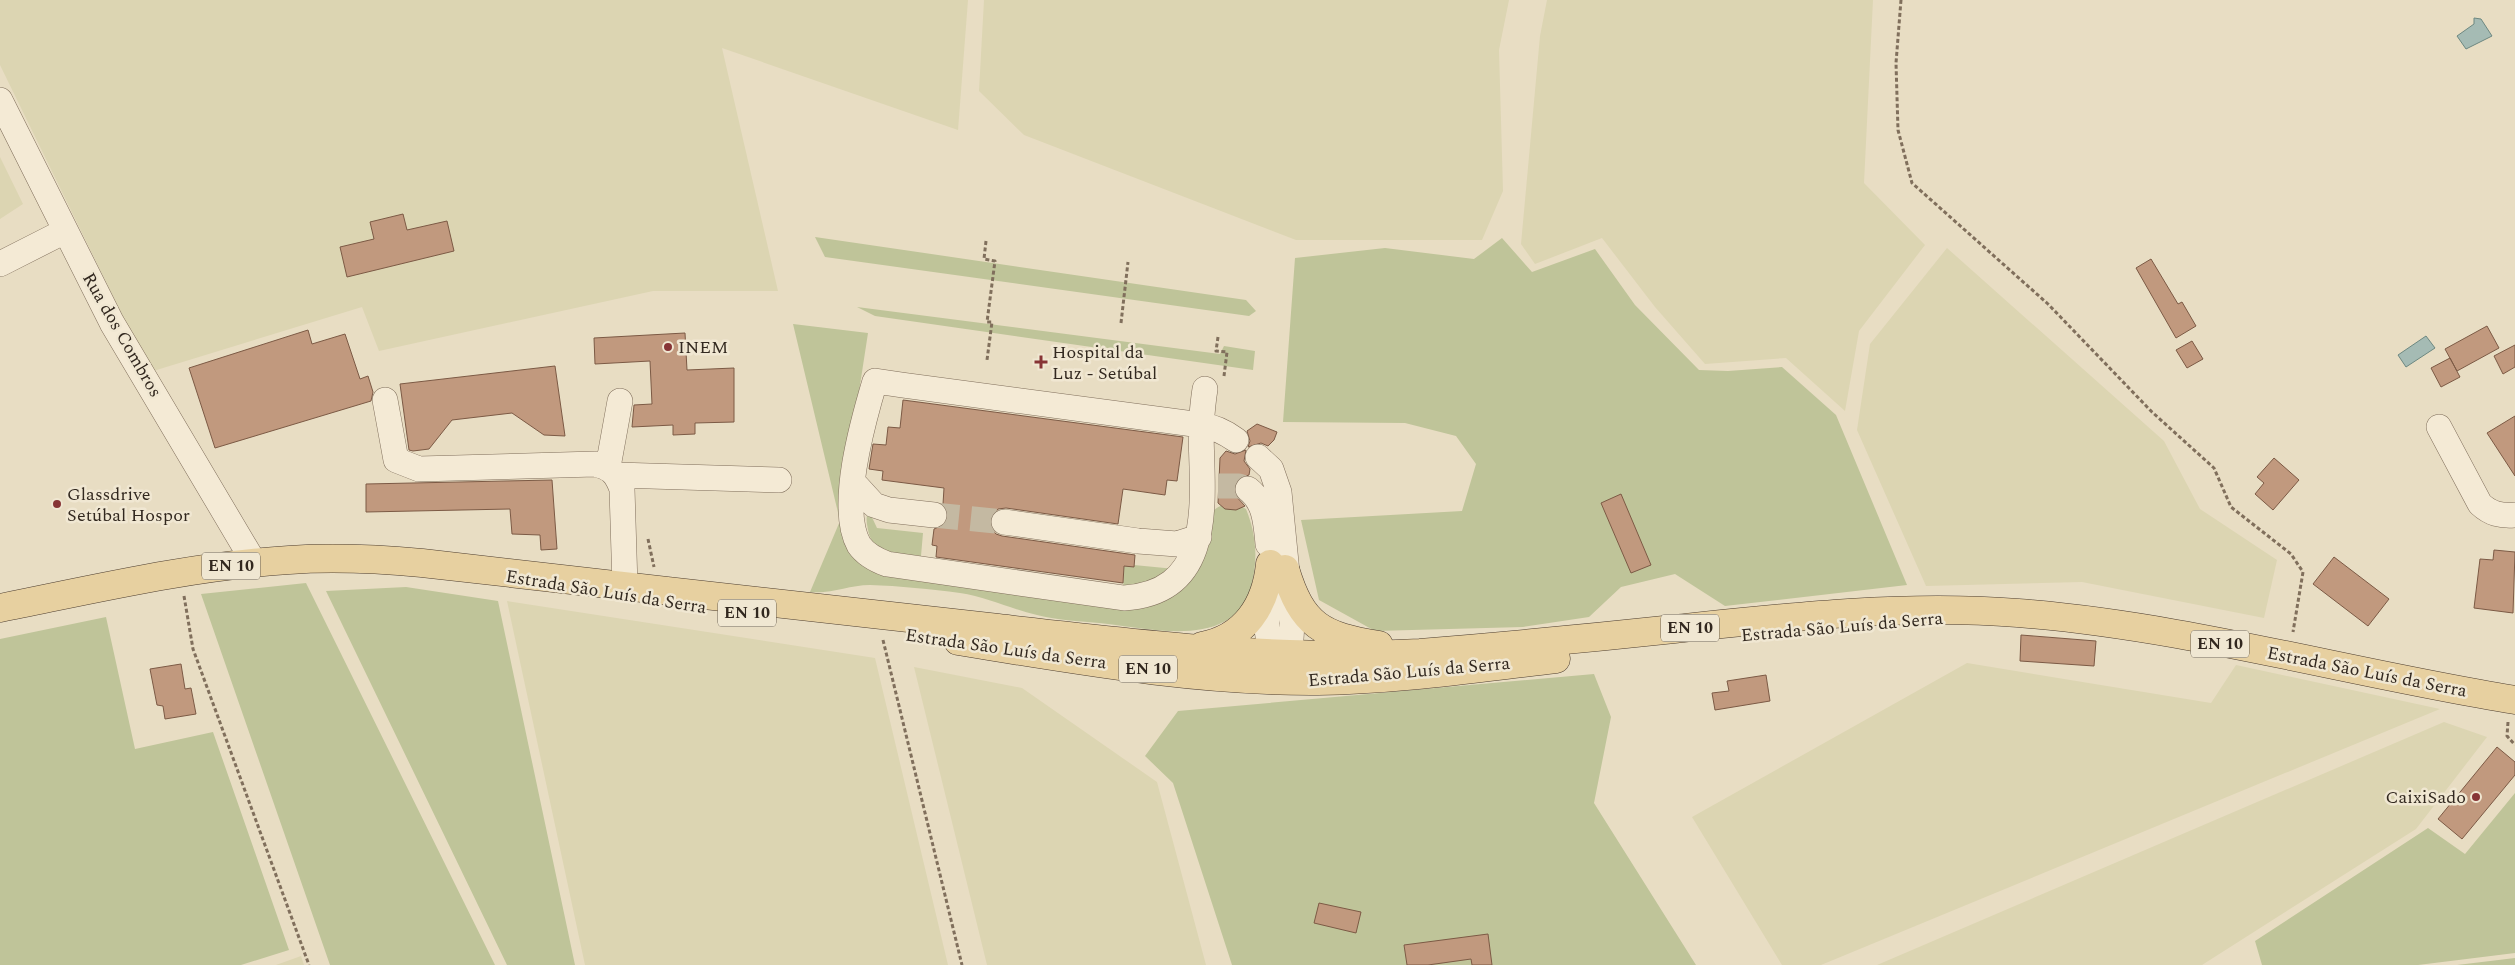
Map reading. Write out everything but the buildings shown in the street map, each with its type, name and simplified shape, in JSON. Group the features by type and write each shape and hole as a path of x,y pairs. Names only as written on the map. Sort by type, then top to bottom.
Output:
{"main road":[{"name":"Estrada São Luís da Serra","path":"0,608 180,574 290,560 352,559 422,563 1189,648 1351,680 1431,674 1882,621 1947,617 2015,617 2102,623"},
{"name":"Estrada São Luís da Serra","path":"422,563 686,604 881,630 1073,660 1151,669 1271,663 1450,650 1774,619 1874,612 1981,611 2061,617 2102,623 2288,656 2515,700"},
{"path":"1189,648 1226,639 1241,628 1259,608 1266,587 1278,567"},
{"path":"1278,567 1298,605 1308,618 1327,632 1390,647 1450,650"}],"street":[{"name":"Rua dos Combros","path":"0,100 112,323 255,564"},
{"path":"0,264 65,231"},
{"path":"1214,385 1201,425 1211,493 1198,537 1185,569 1164,588 1138,597 1124,598 887,564 872,558 860,546 853,530 850,515 853,482 864,417 875,382 1201,425 1222,430 1236,440"},
{"path":"385,400 396,460 419,469 594,464 612,471 779,480"},
{"path":"620,401 612,471 622,489 625,586"},
{"path":"2439,428 2480,504 2489,512 2503,516 2515,515"},
{"path":"1258,457 1271,469 1279,492 1278,567"},
{"path":"853,482 874,506 889,510 934,515"},
{"path":"1248,489 1255,494 1264,511 1292,633 1289,645 1271,663"},
{"path":"1004,522 1148,542 1177,544 1198,537"}],"path":[{"path":"1901,0 1896,64 1898,130 1912,183 2048,304 2152,412 2214,468 2231,507 2291,554 2303,572 2296,621 2288,656"},
{"path":"986,241 984,259 995,261 987,322 992,322 987,360"},
{"path":"1121,323 1128,262"},
{"path":"1214,385 1227,352 1216,351 1218,337"},
{"path":"180,574 193,649 309,965"},
{"path":"881,630 962,965"}],"shaded area":[{"path":"0,0 968,0 958,130 722,48 778,291 653,291 379,351 362,307 150,372 0,65"},
{"path":"984,0 1509,0 1499,50 1503,191 1482,240 1296,240 1024,135 979,91"},
{"path":"1547,0 1873,0 1864,183 1925,245 1859,331 1845,411 1786,358 1705,364 1655,307 1602,238 1535,264 1521,244 1540,36"},
{"path":"0,157 23,204 0,219"},
{"path":"1947,248 2164,441 2200,509 2277,560 2264,618 2082,582 1926,586 1857,430 1870,344"},
{"path":"507,601 875,658 948,965 585,965"},
{"path":"1967,663 2211,703 2236,665 2440,709 1821,965 1782,965 1692,817"},
{"path":"914,667 1022,688 1157,782 1206,965 987,965"},
{"path":"2444,722 2487,737 2416,829 2202,965 1877,965"},
{"path":"301,956 304,965 276,965"}],"green space":[{"path":"815,237 1246,300 1256,311 1249,316 825,257"},
{"path":"1502,238 1532,272 1595,249 1635,305 1699,370 1728,371 1782,367 1836,415 1907,585 1725,606 1675,574 1621,587 1589,617 1523,627 1375,631 1319,600 1301,520 1462,511 1476,464 1456,436 1405,423 1283,422 1295,258 1385,248 1474,259"},
{"path":"857,307 1220,354 1224,346 1255,351 1253,370 875,316"},
{"path":"793,324 868,333 846,476 855,554 1153,599 1214,510 1222,505 1234,504 1246,509 1252,527 1255,546 1252,583 1244,604 1230,618 1213,627 1171,631 1055,619 970,595 926,589 870,585 826,592 810,592 840,521"},
{"path":"869,511 877,528 923,533 921,556 888,551 875,544 868,530 867,518"},
{"path":"1134,565 1175,569 1123,590 1124,566"},
{"path":"306,583 495,965 330,965 201,594"},
{"path":"406,587 498,601 575,965 507,965 326,591"},
{"path":"106,617 135,749 213,732 289,950 241,965 0,965 0,639"},
{"path":"1594,674 1611,717 1594,803 1696,965 1232,965 1173,783 1145,756 1178,711"},
{"path":"2515,793 2515,953 2418,965 2262,965 2255,941 2428,828 2465,854"},
{"path":"2515,958 2515,965 2457,965"}],"water":[{"path":"2474,18 2481,19 2492,36 2466,49 2457,36 2474,24"},
{"path":"2426,336 2435,348 2406,367 2398,355"}],"tunnel":[{"path":"1218,486 1239,486 1248,489"},
{"path":"934,515 1004,522"}],"place":[{"name":"INEM","path":"668,347"},
{"name":"Hospital da Luz - Setúbal","path":"1041,362"},
{"name":"Glassdrive Setúbal Hospor","path":"57,504"},
{"name":"CaixiSado","path":"2476,797"}]}
